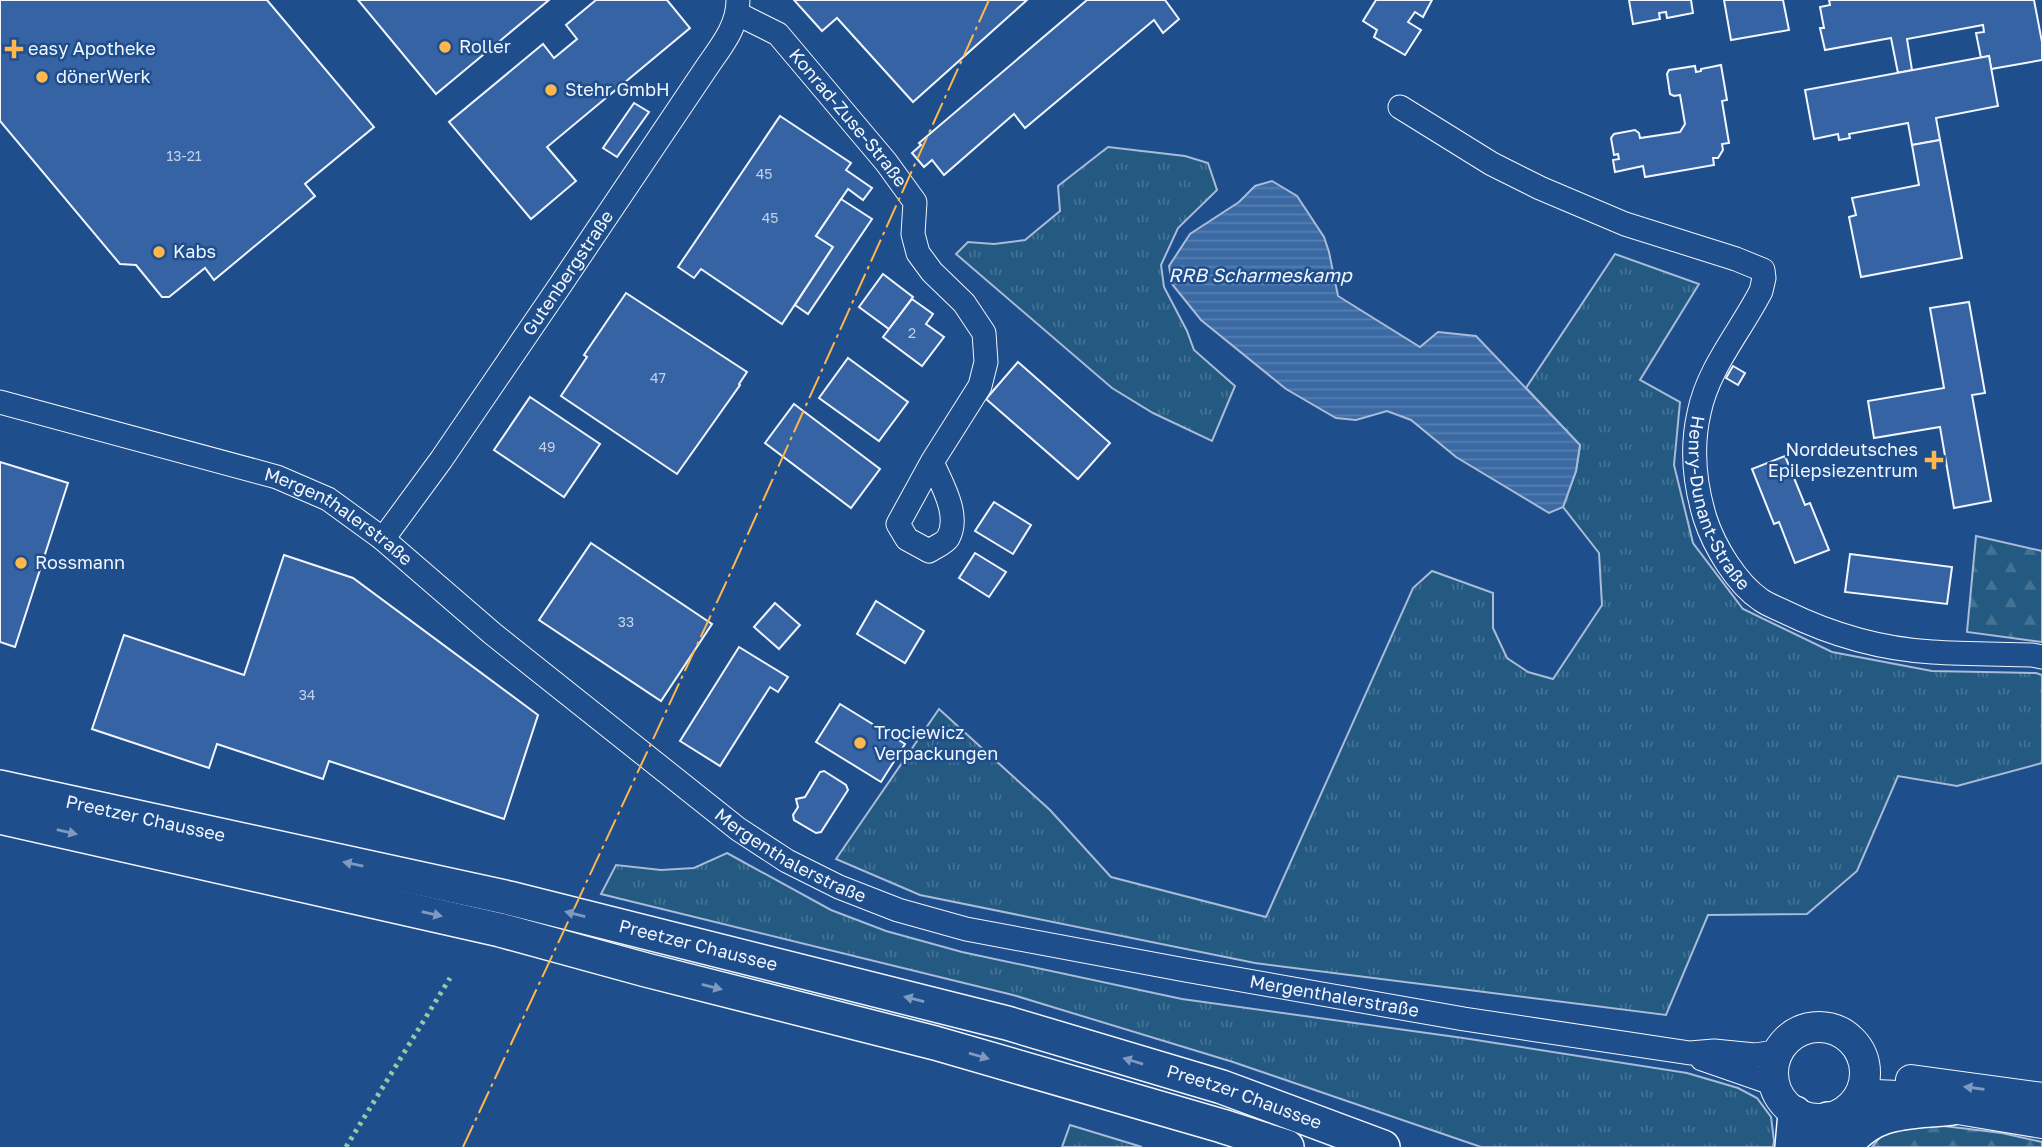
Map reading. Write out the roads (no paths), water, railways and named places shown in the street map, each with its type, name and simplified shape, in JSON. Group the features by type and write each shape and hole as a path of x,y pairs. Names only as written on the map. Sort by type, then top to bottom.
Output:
{"highway":[{"name":"Preetzer Chaussee","path":"0,787 509,898 1007,1023 1222,1087 1383,1147"},
{"name":"Preetzer Chaussee","path":"0,817 500,930 935,1043 1287,1147"},
{"path":"1845,1147 1855,1135 1880,1117 1952,1108"},
{"path":"1792,1147 1795,1113"},
{"path":"1222,1126 1257,1147"}],"main road":[{"path":"1823,1027 1838,1031 1851,1039 1860,1051 1865,1065 1865,1077 1858,1098 1824,1133 1811,1119 1795,1113 1783,1103 1773,1084 1776,1052 1794,1033 1808,1028 1823,1027"},
{"path":"1865,1065 1879,1073 1901,1078 2042,1098"},
{"path":"1858,1098 1875,1095 1929,1100 1952,1108 2042,1123"}],"street":[{"name":"Konrad-Zuse-Straße","path":"738,7 778,34 886,162 915,202 913,233 918,253 932,272 964,303 984,333 986,362 980,386 932,462"},
{"name":"Gutenbergstraße","path":"383,539 441,460 709,64 729,33 738,7"},
{"name":"Henry-Dunant-Straße","path":"1401,107 1492,164 1540,188 1625,224 1763,270 1761,291 1712,374 1705,391 1699,414 1695,467 1699,499 1711,537 1733,572 1760,599 1801,620 1833,632 1890,647 1931,652 2032,654 2042,657"},
{"name":"Mergenthalerstraße","path":"0,402 277,477 328,499 383,539 493,634 738,829 787,861 839,887 898,910 966,929 1464,1018 1690,1053 1714,1051 1755,1055 1776,1052"},
{"name":"Mergenthalerstraße","path":"1690,1053 1710,1063 1773,1084"}],"water":[{"name":"RRB Scharmeskamp","path":"1272,181 1297,196 1324,237 1338,296 1420,347 1438,332 1476,336 1580,445 1576,471 1563,507 1549,513 1456,457 1411,420 1387,411 1356,420 1336,418 1286,389 1201,320 1172,284 1169,266 1190,234 1239,202 1255,186"}],"place":[{"name":"Roller","path":"445,47"},
{"name":"easy Apotheke","path":"14,49"},
{"name":"dönerWerk","path":"42,77"},
{"name":"Stehr GmbH","path":"551,90"},
{"name":"Kabs","path":"159,252"},
{"name":"Norddeutsches Epilepsiezentrum","path":"1934,460"},
{"name":"Rossmann","path":"21,563"},
{"name":"Trociewicz Verpackungen","path":"860,743"}]}
